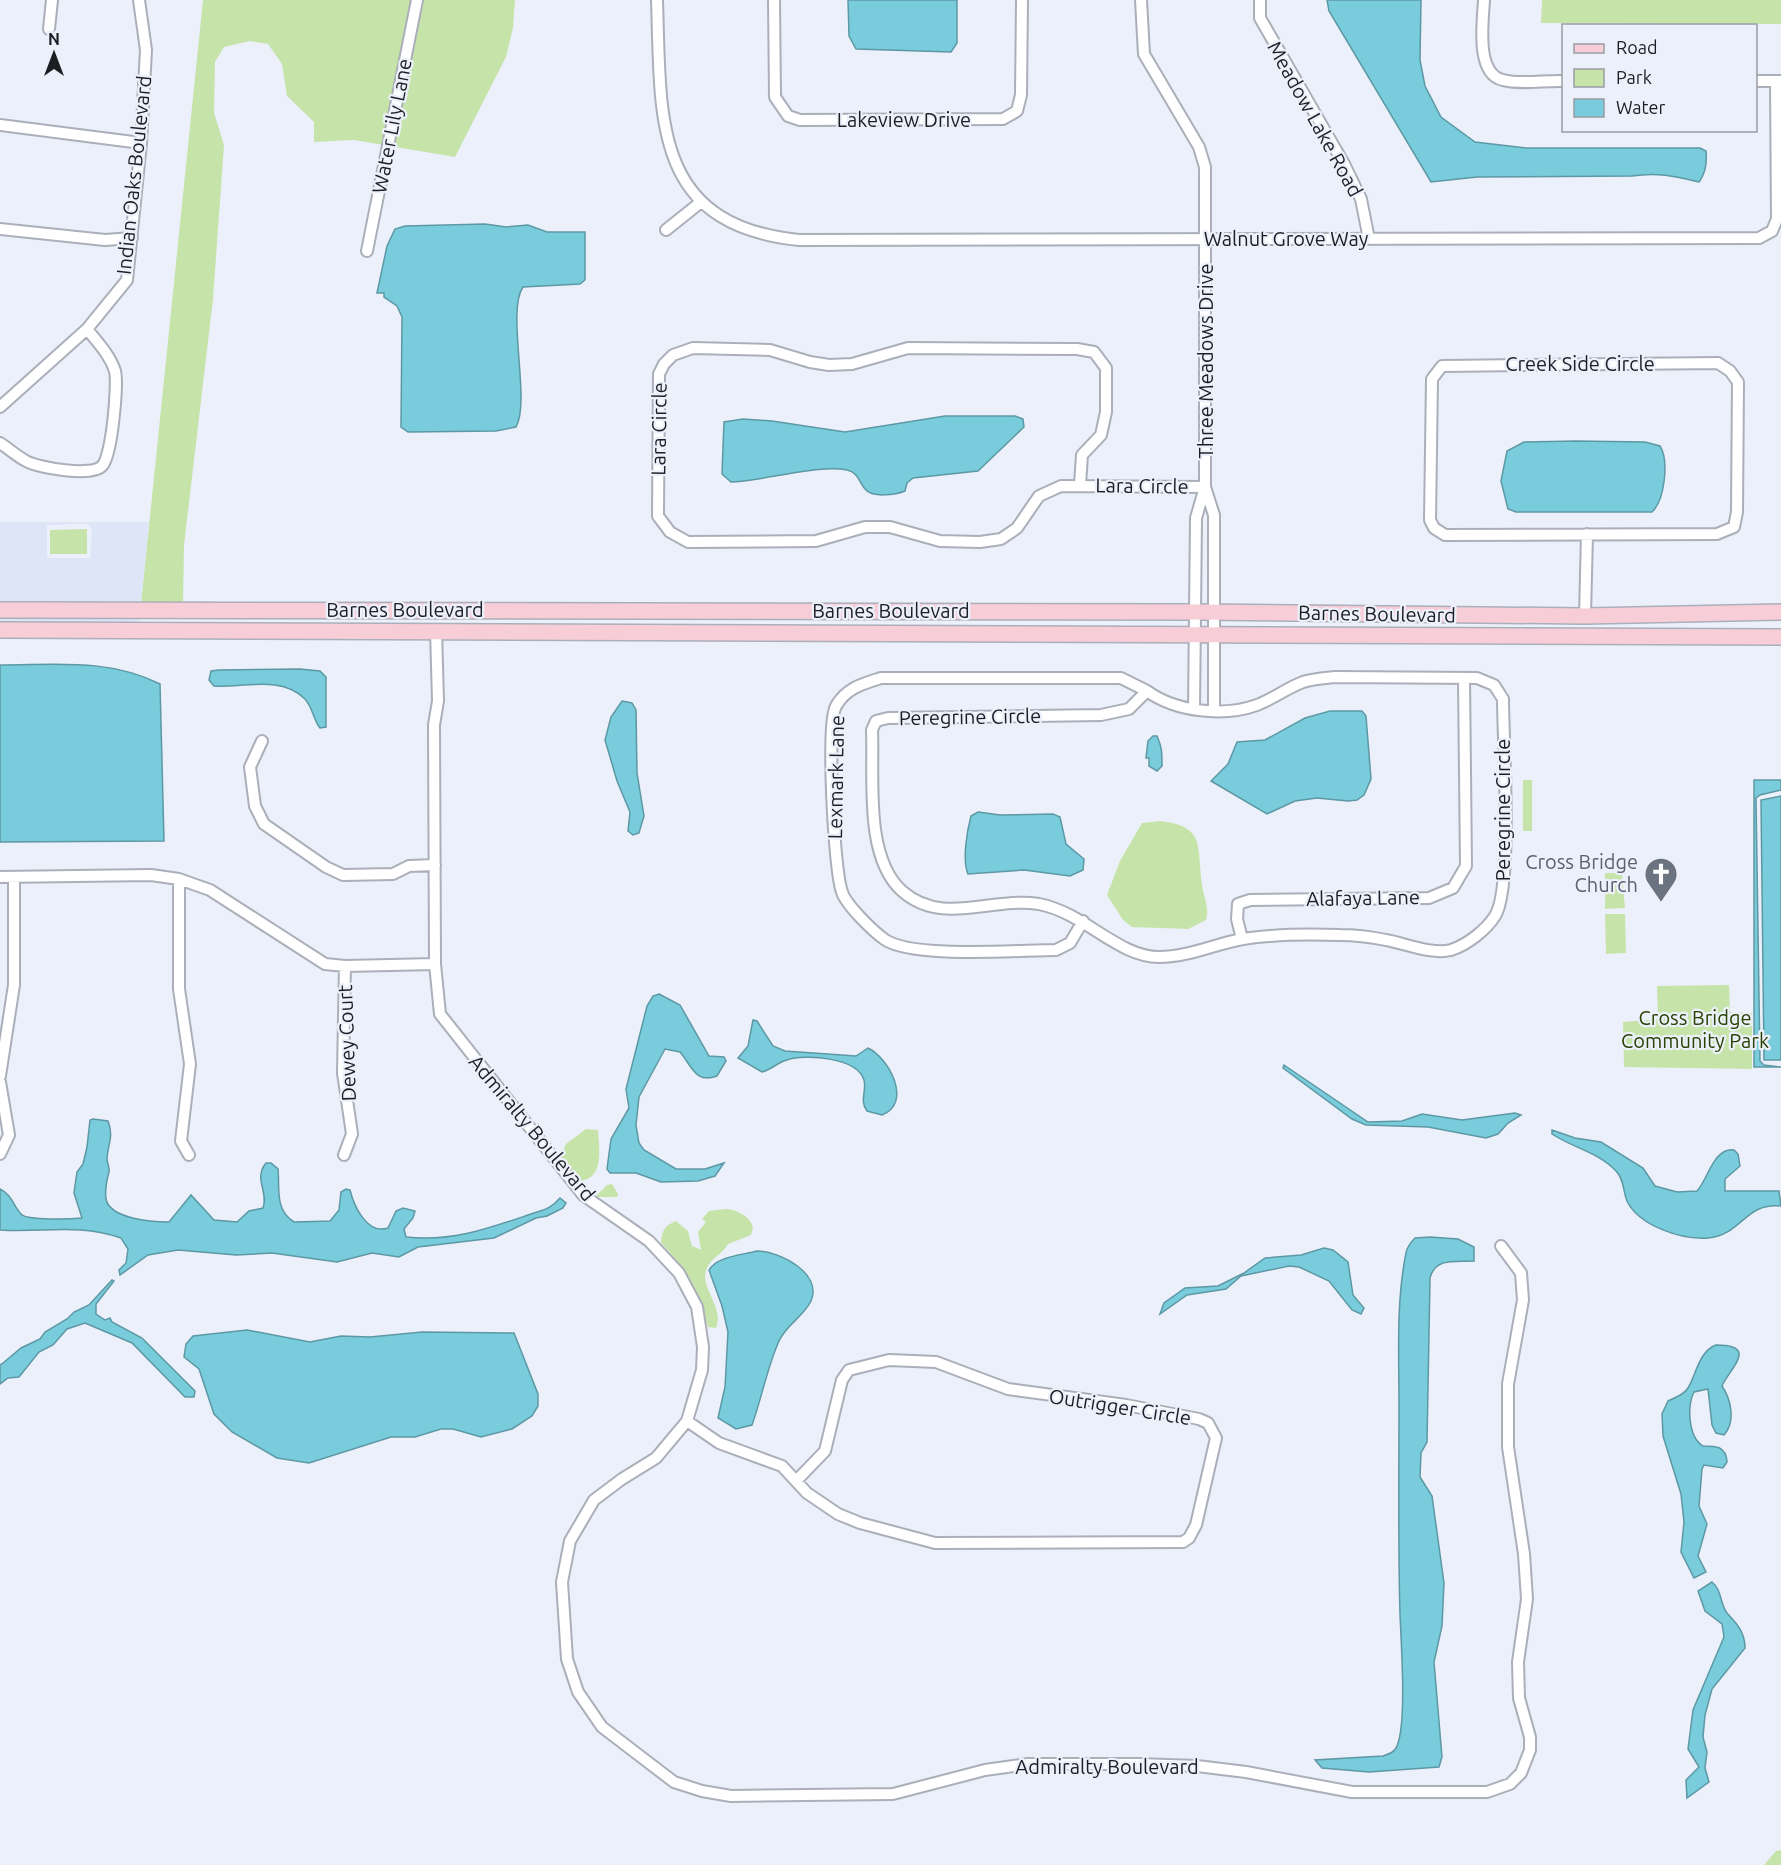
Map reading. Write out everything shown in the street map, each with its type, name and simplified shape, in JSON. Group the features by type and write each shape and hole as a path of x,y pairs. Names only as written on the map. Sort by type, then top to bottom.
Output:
{"main road":[{"name":"Barnes Boulevard","path":"0,610 1197,612 1585,616 1781,612"},
{"path":"325,630 348,622 413,620 423,610"},
{"path":"436,630 465,618 627,619 643,611"},
{"path":"1551,636 1573,626 1585,616"},
{"path":"1424,635 1455,628 1573,626"},
{"name":"Barnes Boulevard","path":"0,630 1781,637"}],"street":[{"path":"49,29 52,0"},
{"name":"Indian Oaks Boulevard","path":"0,407 87,329 126,280 141,143 146,50 139,0"},
{"name":"Water Lily Lane","path":"367,251 417,0"},
{"name":"Walnut Grove Way","path":"657,0 660,105 666,140 675,165 700,202 739,228 769,237 799,240 1759,238 1772,231 1777,219 1778,81"},
{"name":"Lakeview Drive","path":"774,0 776,97 788,116 800,120 1003,119 1017,111 1021,95 1022,0"},
{"name":"Three Meadows Drive","path":"1141,0 1144,54 1199,147 1205,167 1205,487 1196,518 1196,633"},
{"name":"Meadow Lake Road","path":"1260,0 1260,18 1344,164 1361,199 1369,239"},
{"path":"1484,0 1483,60 1492,74 1502,80 1562,81"},
{"path":"1757,81 1778,81"},
{"path":"0,125 141,143"},
{"path":"666,230 700,202"},
{"path":"0,229 105,240 132,238"},
{"path":"0,442 27,461 45,468 91,471 102,466 109,453 116,374 109,357 87,329"},
{"name":"Lara Circle","path":"1080,485 1082,455 1101,435 1106,412 1106,368 1094,352 1077,349 908,348 852,363 829,365 770,350 693,348 673,355 664,363 659,374 658,516 670,532 688,542 816,541 865,527 890,527 940,541 1001,539 1017,528 1039,496 1061,486 1205,487"},
{"name":"Creek Side Circle","path":"1718,363 1730,371 1738,382 1737,512 1734,527 1717,534 1587,534 1445,535 1434,528 1430,520 1432,379 1442,366 1718,363"},
{"name":"Three Meadows Drive","path":"1205,487 1214,515 1213,633"},
{"path":"1585,616 1587,534"},
{"name":"Admiralty Boulevard","path":"436,630 435,964 437,1007 452,1032 583,1195 649,1241 679,1273 697,1307 703,1347 702,1370 687,1421 656,1458 594,1500 570,1541 562,1582 567,1659 578,1692 602,1727 674,1782 702,1791 731,1796 893,1794 985,1770 1029,1764 1138,1764 1197,1766 1246,1772 1352,1792 1487,1792 1499,1790 1510,1784 1521,1773 1530,1750 1530,1737 1519,1698 1518,1662 1527,1599 1524,1554 1508,1447 1508,1384 1523,1300 1521,1273 1501,1246"},
{"path":"1194,709 1196,633"},
{"path":"1213,633 1214,709"},
{"name":"Peregrine Circle","path":"1335,677 1464,678 1477,678 1494,685 1503,699 1504,883 1496,915 1476,937 1450,950 1341,935 1242,939 1187,955 1156,957 1127,950 1069,913 1038,904 999,904 962,910 929,908 902,891 883,867 876,840 872,730 876,721 888,717 1101,715 1129,709 1147,692 1161,702 1194,709 1240,710 1259,704 1304,682 1335,677"},
{"name":"Lexmark Lane","path":"1083,921 1070,943 1056,950 919,950 885,941 842,894 838,875 832,735 835,708 852,687 881,678 1121,678 1147,692"},
{"name":"Alafaya Lane","path":"1242,939 1237,919 1238,904 1250,900 1429,897 1453,888 1466,866 1464,678"},
{"path":"262,741 250,767 255,806 264,824 326,867 343,875 393,874 409,866 435,865"},
{"path":"0,877 151,875 179,879 210,890 325,964 345,966 435,964"},
{"path":"0,1076 14,985 14,877"},
{"path":"179,879 179,989 190,1064 181,1141 189,1155"},
{"name":"Dewey Court","path":"344,1155 352,1134 343,1072 345,966"},
{"path":"0,1082 9,1135 0,1154"},
{"name":"Outrigger Circle","path":"687,1421 719,1443 782,1466 807,1493 838,1514 860,1523 935,1543 1176,1543 1189,1538 1193,1532 1216,1438 1208,1423 1199,1419 1126,1405 1008,1389 936,1362 889,1360 849,1370 842,1380 825,1451 797,1480"}],"shaded area":[{"path":"0,522 149,522 141,604 0,604","holes":["87,524 92,529 90,558 47,558 47,525"]},
{"path":"0,616 139,616 139,624 0,624"}],"green space":[{"path":"203,0 515,0 513,28 506,57 455,157 354,140 314,142 314,122 287,96 282,64 268,44 250,41 224,47 215,62 214,113 224,145 213,299 184,545 183,604 141,604"},
{"path":"1542,0 1781,0 1781,24 1541,23"},
{"path":"87,529 87,554 50,554 50,530"},
{"path":"1523,780 1532,780 1532,831 1523,831"},
{"path":"1160,821 1175,824 1192,833 1199,849 1207,916 1206,920 1188,929 1132,927 1123,920 1107,895 1120,861 1142,823"},
{"path":"1605,873 1622,873 1625,908 1605,909"},
{"path":"1605,914 1625,914 1626,953 1606,954"},
{"name":"Cross Bridge Community Park","path":"1729,985 1730,1012 1752,1013 1752,1069 1624,1067 1623,1022 1658,1019 1657,986"},
{"path":"586,1129 598,1130 599,1162 593,1175 579,1181 561,1157 566,1144"},
{"path":"612,1184 618,1194 617,1197 595,1197 607,1185"},
{"path":"726,1209 742,1214 749,1219 753,1227 751,1235 728,1244 707,1268 706,1282 717,1312 716,1328 708,1327 690,1282 678,1262 661,1243 664,1229 676,1221 688,1231 692,1246 701,1250 698,1232 706,1222 702,1219 709,1211"},
{"path":"1781,1850 1781,1865 1764,1865 1776,1851"}],"water":[{"path":"848,0 957,0 957,43 951,52 856,49 849,36"},
{"path":"1327,0 1421,0 1420,60 1425,86 1441,117 1475,142 1526,148 1700,148 1706,151 1703,175 1699,182 1650,174 1477,177 1431,182 1329,11"},
{"path":"485,224 506,227 528,225 547,232 585,232 585,280 580,284 523,287 518,299 517,315 521,398 520,415 516,427 496,431 408,432 401,427 402,317 397,306 384,297 384,293 377,293 387,246 395,229 405,226"},
{"path":"945,416 1015,416 1023,419 1024,427 978,471 913,478 907,483 905,491 896,494 878,495 868,492 856,475 847,470 822,469 731,482 722,474 724,422 743,419 772,421 845,432"},
{"path":"1524,442 1645,442 1660,446 1665,470 1663,490 1652,512 1516,512 1508,509 1501,481 1507,451"},
{"path":"62,664 101,667 121,670 160,684 164,841 0,842 0,665"},
{"path":"300,669 320,671 326,677 326,727 320,728 305,699 285,687 261,684 214,686 209,680 211,671 219,670"},
{"path":"622,701 632,703 636,710 637,773 644,816 639,833 633,835 628,831 630,812 617,781 605,740 611,717"},
{"path":"1330,711 1362,711 1366,716 1371,779 1364,795 1357,800 1317,798 1295,801 1267,814 1211,781 1228,764 1237,742 1265,740 1305,718"},
{"path":"1153,736 1157,736 1161,750 1162,766 1157,771 1149,766 1149,758 1146,758 1148,741"},
{"path":"1754,780 1781,780 1781,790 1756,798 1760,1061 1764,1065 1781,1067 1754,1067"},
{"path":"1781,796 1781,1060 1764,1060 1761,800"},
{"path":"978,812 1000,815 1053,814 1060,817 1066,844 1084,859 1083,870 1070,876 1024,870 968,874 965,861 967,837 971,816"},
{"path":"659,994 680,1005 709,1056 724,1057 726,1061 717,1076 704,1078 695,1072 680,1052 665,1049 639,1097 636,1125 639,1143 644,1150 676,1169 705,1169 724,1163 715,1176 698,1181 661,1182 636,1173 610,1173 607,1169 611,1139 629,1108 626,1089 647,1006 653,996"},
{"path":"753,1020 757,1021 773,1046 785,1051 856,1056 868,1048 876,1053 890,1070 897,1091 896,1101 891,1109 882,1115 867,1111 863,1099 864,1080 859,1072 852,1066 830,1059 795,1058 762,1072 738,1058 748,1046"},
{"path":"1284,1065 1368,1122 1402,1121 1422,1114 1462,1120 1515,1113 1521,1115 1508,1123 1498,1134 1486,1138 1428,1127 1366,1125 1352,1119 1283,1068"},
{"path":"90,1120 108,1121 110,1126 106,1192 109,1206 123,1215 143,1220 169,1222 191,1195 214,1220 237,1222 249,1211 263,1208 261,1175 266,1163 271,1163 278,1169 281,1205 283,1211 294,1222 330,1221 339,1210 341,1192 346,1189 350,1190 363,1218 374,1227 388,1228 396,1211 403,1208 415,1211 413,1218 404,1229 406,1237 438,1238 469,1233 546,1209 560,1198 566,1203 563,1208 547,1216 536,1218 494,1238 418,1247 399,1257 372,1253 337,1262 272,1253 236,1255 178,1250 148,1255 120,1275 119,1270 126,1263 128,1249 121,1238 105,1233 75,1230 0,1230 0,1189 25,1216 50,1219 82,1218 74,1193 77,1172 83,1164 87,1147"},
{"path":"1552,1130 1575,1138 1601,1142 1643,1168 1655,1186 1677,1192 1697,1191 1716,1158 1727,1150 1734,1150 1738,1154 1740,1166 1725,1179 1725,1191 1779,1191 1781,1206 1759,1209 1719,1236 1698,1238 1674,1234 1651,1224 1633,1210 1627,1201 1621,1178 1609,1165 1552,1134"},
{"path":"1415,1238 1458,1239 1474,1247 1474,1261 1447,1262 1437,1267 1430,1278 1427,1442 1421,1453 1420,1477 1432,1496 1444,1583 1442,1626 1434,1662 1442,1757 1439,1767 1369,1772 1322,1768 1315,1760 1383,1756 1396,1748 1400,1735 1403,1682 1399,1562 1399,1309 1407,1249"},
{"path":"1324,1248 1333,1250 1348,1262 1353,1295 1364,1308 1361,1314 1352,1310 1329,1281 1299,1267 1289,1266 1241,1276 1226,1289 1187,1295 1160,1314 1164,1303 1185,1288 1218,1286 1244,1273 1265,1258 1301,1255"},
{"path":"757,1251 787,1259 797,1266 811,1281 813,1291 808,1306 779,1341 752,1425 736,1429 718,1418 725,1387 728,1332 722,1306 709,1270 724,1259"},
{"path":"112,1280 114,1281 96,1304 96,1314 105,1320 110,1318 112,1322 142,1338 195,1391 194,1397 185,1397 132,1343 85,1323 67,1329 53,1345 39,1352 19,1377 8,1378 0,1384 0,1365 21,1348 40,1339 45,1332 74,1312 89,1305"},
{"path":"247,1330 310,1342 341,1336 370,1337 422,1332 514,1333 538,1394 538,1406 532,1416 512,1429 481,1437 453,1429 441,1429 415,1437 391,1437 309,1463 277,1458 232,1432 214,1414 199,1369 184,1357 186,1344 193,1336"},
{"path":"1716,1345 1729,1346 1739,1353 1735,1366 1722,1386 1731,1410 1730,1424 1724,1435 1716,1433 1712,1425 1708,1389 1694,1392 1690,1405 1690,1421 1694,1436 1703,1446 1720,1448 1725,1453 1727,1462 1723,1468 1704,1465 1702,1469 1699,1506 1707,1524 1698,1556 1706,1572 1694,1578 1681,1552 1684,1522 1681,1494 1663,1436 1662,1414 1668,1401 1686,1391 1702,1358 1710,1348"},
{"path":"1712,1582 1718,1589 1727,1613 1742,1633 1745,1648 1712,1689 1705,1715 1703,1737 1707,1752 1705,1768 1709,1782 1687,1798 1686,1780 1699,1767 1688,1749 1693,1710 1724,1637 1722,1624 1705,1611 1698,1591"}],"place":[{"name":"Cross Bridge Church","path":"1661,903"}]}
